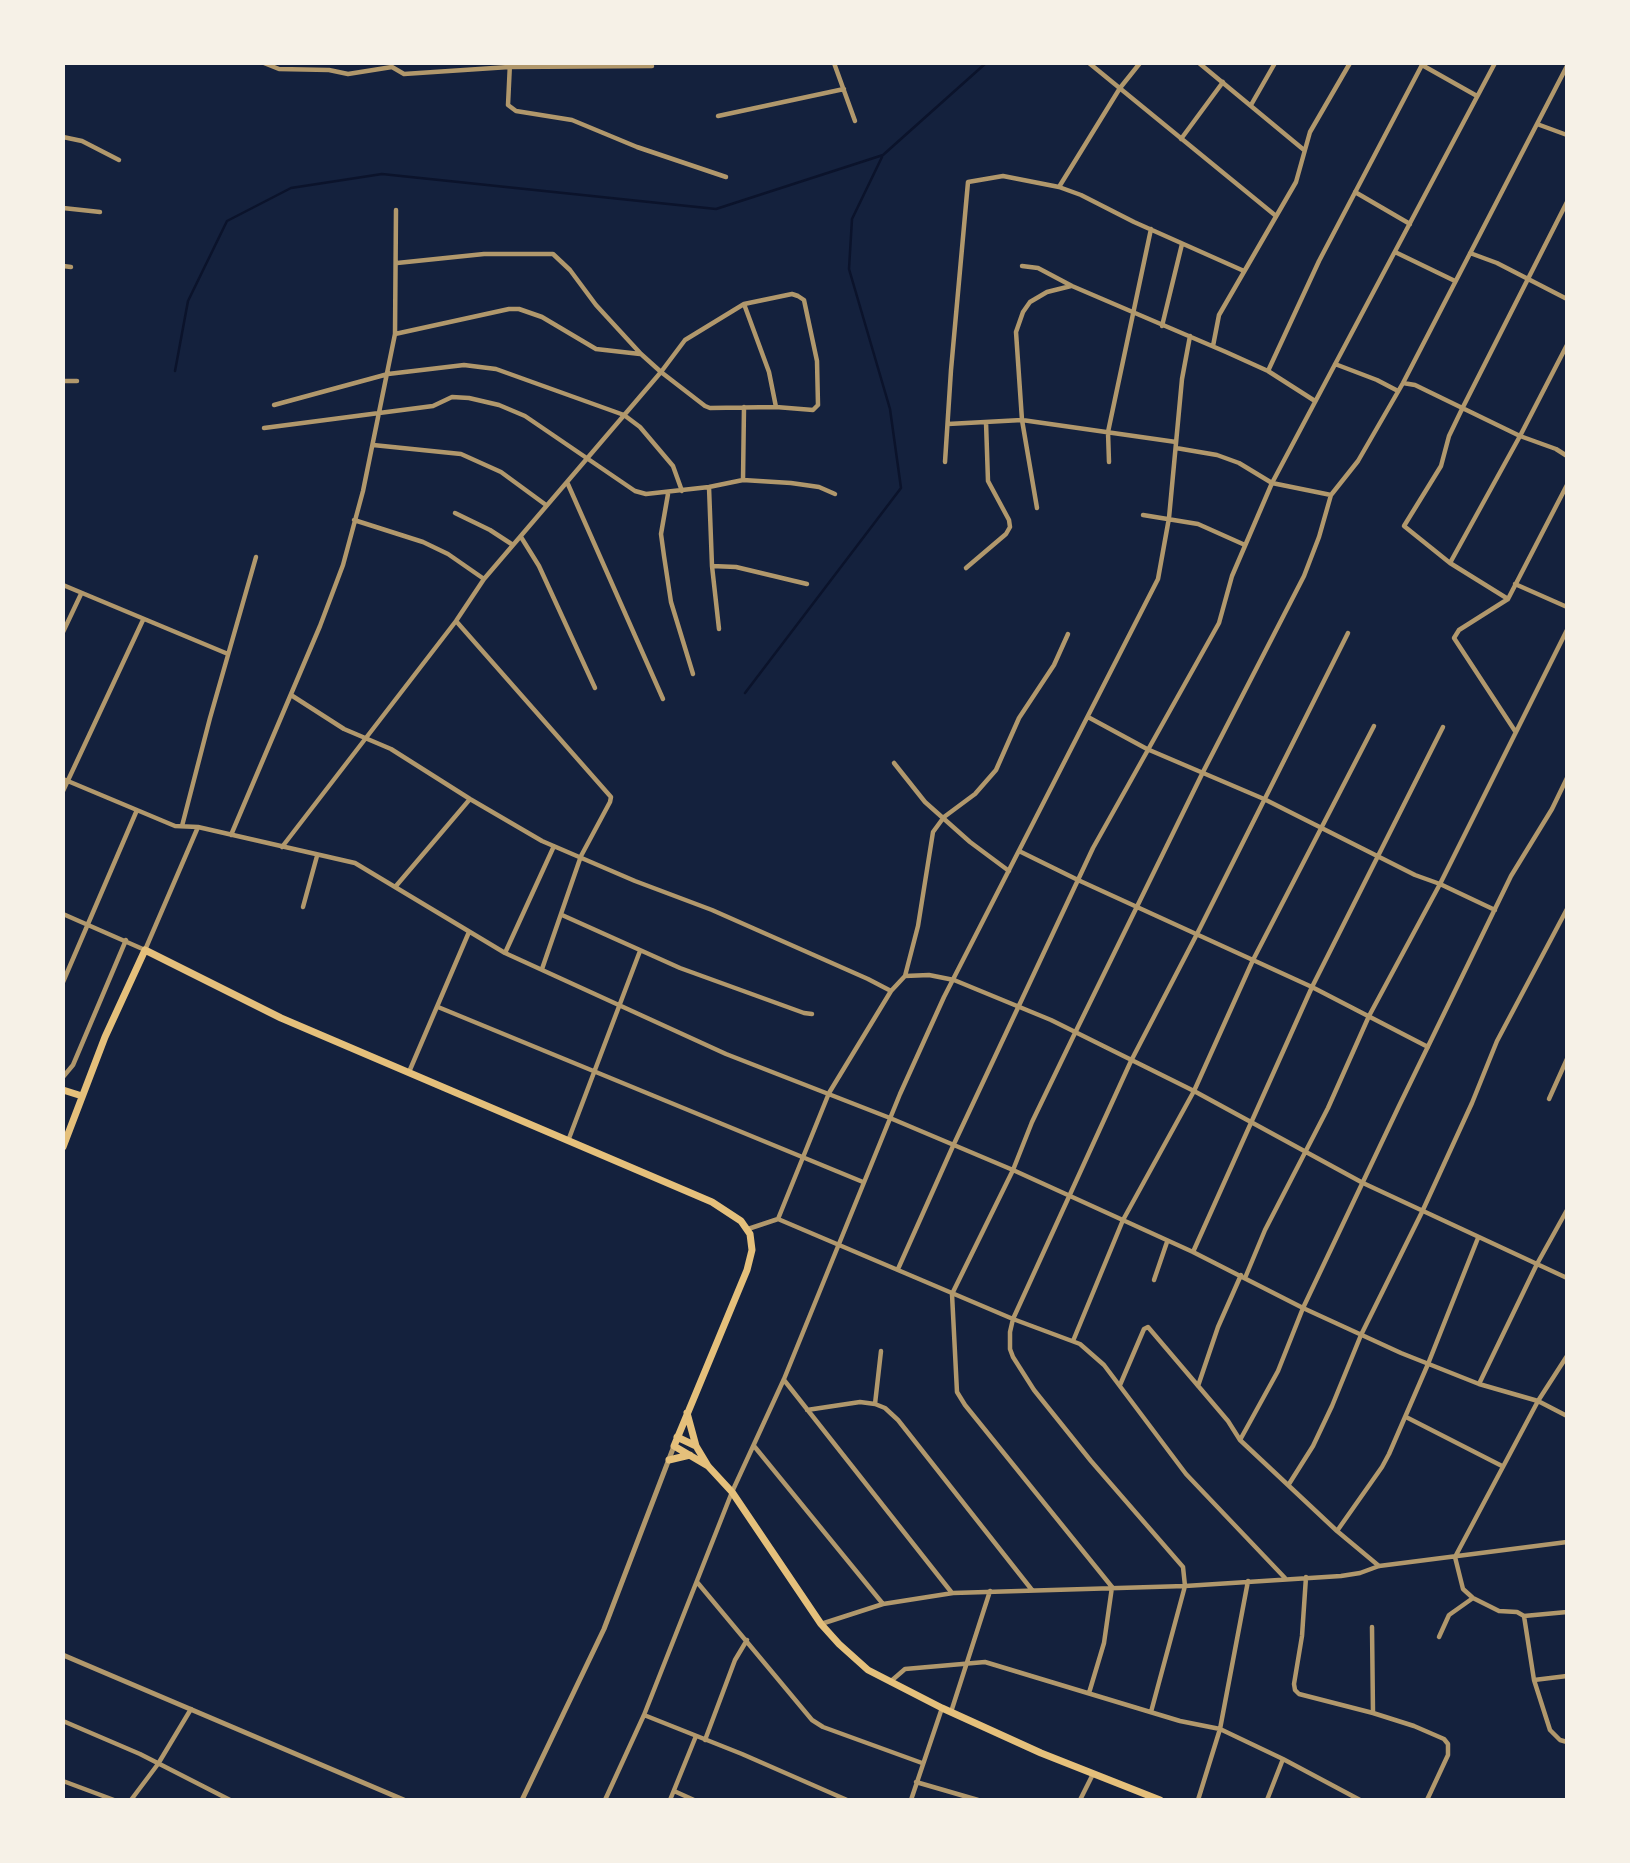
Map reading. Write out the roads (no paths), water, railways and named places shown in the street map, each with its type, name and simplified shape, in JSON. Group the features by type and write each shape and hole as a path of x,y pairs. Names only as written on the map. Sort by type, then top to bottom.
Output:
{"main road":[{"path":"63,1147 120,1003 145,950 281,1018 712,1202 732,1212 748,1229 751,1238 751,1260 674,1446 708,1466"},
{"path":"63,1090 82,1096"},
{"path":"687,1412 696,1446 708,1466 732,1492 821,1623 855,1659 889,1682 942,1709 1160,1800"},
{"path":"677,1437 696,1446"},
{"path":"669,1460 690,1455"}],"street":[{"path":"264,63 279,69 328,70 348,74 392,67 404,74 510,65 652,66"},
{"path":"834,63 855,121"},
{"path":"1089,63 1276,216"},
{"path":"1059,187 1119,88 1140,63"},
{"path":"1199,63 1304,150"},
{"path":"1251,105 1275,63"},
{"path":"1213,346 1219,315 1296,181 1304,150 1320,114 1350,63"},
{"path":"898,1269 1078,880 1219,623 1232,576 1272,483 1495,63"},
{"path":"1268,371 1319,261 1422,64 1477,96"},
{"path":"510,65 508,105 516,111 572,120 637,147 726,177"},
{"path":"1089,1693 1104,1643 1112,1587 957,1392 952,1294 1013,1170 1075,1032 1203,772 1304,576 1331,495 1358,461 1403,383 1567,66"},
{"path":"1181,139 1223,82"},
{"path":"718,116 844,89"},
{"path":"1537,124 1567,135"},
{"path":"63,137 82,141 119,160"},
{"path":"945,462 967,183 1003,176 1059,187 1244,271"},
{"path":"1355,192 1410,224"},
{"path":"1507,599 1450,563 1404,526 1441,466 1449,436 1567,202"},
{"path":"63,208 100,212"},
{"path":"231,835 292,695 342,565 363,491 395,334 396,210"},
{"path":"1108,462 1108,432 1151,229"},
{"path":"1161,326 1182,244"},
{"path":"1395,252 1455,281"},
{"path":"1470,253 1497,262 1567,299"},
{"path":"282,847 456,621 484,579 624,415 660,372 685,340 744,304 792,294 804,300 817,360 818,405 813,410 707,407 660,372 641,354 570,270 553,254 484,254 397,263"},
{"path":"63,266 71,267"},
{"path":"1022,266 1038,268 1161,326 1268,371 1315,401"},
{"path":"1037,508 1022,420 1017,332 1023,312 1039,296 1072,286"},
{"path":"744,304 769,372 776,407"},
{"path":"395,334 519,309 542,317 596,349 641,354"},
{"path":"605,1800 644,1715 732,1492 784,1379 890,1118 954,980 1157,579 1169,518 1182,379 1190,336"},
{"path":"1450,563 1567,345"},
{"path":"1335,364 1398,391"},
{"path":"274,405 388,374 464,365 496,369 624,415 640,427 667,458 677,472 682,491"},
{"path":"63,381 77,381"},
{"path":"1403,383 1415,385 1567,456"},
{"path":"264,428 433,406 452,397 469,398 499,405 525,416 635,491 646,494 682,491 743,480 803,484 835,494"},
{"path":"743,480 744,407"},
{"path":"947,424 1022,420 1108,432 1217,455 1239,463 1272,483 1331,495"},
{"path":"966,568 1006,534 1010,527 1009,520 988,481 986,422"},
{"path":"373,445 461,454 501,472 546,505"},
{"path":"566,482 663,699"},
{"path":"1516,732 1454,638 1459,630 1507,599 1567,485"},
{"path":"709,487 712,566 719,629"},
{"path":"668,493 661,534 671,602 692,674"},
{"path":"455,513 513,545"},
{"path":"1143,516 1198,524 1245,545"},
{"path":"354,520 424,542 484,579"},
{"path":"521,537 540,566 595,688"},
{"path":"182,826 256,557"},
{"path":"712,566 736,567 807,584"},
{"path":"1516,584 1567,607"},
{"path":"63,585 228,654"},
{"path":"63,632 81,594"},
{"path":"63,790 65,780 143,620"},
{"path":"456,621 611,797 581,856 542,969"},
{"path":"1197,1387 1218,1327 1328,1108 1369,1016 1440,884 1567,630"},
{"path":"778,1219 829,1093 891,991 905,976 918,926 930,840 944,817 975,794 996,770 1019,718 1054,665 1068,634"},
{"path":"1151,1712 1185,1586 1183,1567 1091,1461 1023,1373 1010,1349 1013,1319 1131,1060 1348,634"},
{"path":"292,695 344,729 391,749 529,834 635,881 712,911 891,991"},
{"path":"1088,717 1147,750 1264,799 1415,875 1495,910"},
{"path":"1073,1341 1123,1220 1194,1091 1253,960 1374,726"},
{"path":"1192,1252 1312,988 1443,727"},
{"path":"894,763 925,802 970,842 1009,871"},
{"path":"1240,1440 1278,1371 1303,1308 1511,876 1552,809 1567,778"},
{"path":"65,780 167,824 198,827 355,863 505,953 726,1054 829,1093 1013,1170 1243,1276 1303,1308 1428,1364 1479,1384 1538,1401 1567,1416"},
{"path":"396,886 470,799"},
{"path":"63,982 136,810"},
{"path":"63,914 145,950 198,827"},
{"path":"505,953 555,846"},
{"path":"1019,851 1312,988 1428,1047"},
{"path":"303,907 317,856"},
{"path":"1289,1484 1313,1446 1332,1406 1361,1335 1422,1212 1497,1041 1567,909"},
{"path":"562,915 640,951 812,1014"},
{"path":"409,1074 469,932"},
{"path":"63,1077 73,1065 125,940"},
{"path":"568,1142 640,951"},
{"path":"905,976 929,975 954,980 1075,1032 1194,1091 1363,1183 1567,1278"},
{"path":"438,1007 594,1070 803,1160 863,1182"},
{"path":"1549,1099 1567,1059"},
{"path":"1479,1384 1537,1264 1567,1210"},
{"path":"748,1229 778,1219 952,1294 1073,1341 1088,1350 1104,1364 1186,1474 1285,1578"},
{"path":"1337,1531 1382,1467 1406,1417 1478,1238"},
{"path":"1154,1280 1167,1242"},
{"path":"1120,1385 1144,1329 1148,1327 1240,1440 1337,1531 1379,1566"},
{"path":"875,1404 881,1351"},
{"path":"1567,1356 1538,1401 1455,1557 1461,1585 1473,1598 1503,1613 1517,1612 1524,1616 1567,1612"},
{"path":"784,1379 953,1593"},
{"path":"807,1409 860,1402 885,1408 898,1420 1032,1590"},
{"path":"1406,1417 1502,1466"},
{"path":"522,1800 604,1629 674,1446"},
{"path":"754,1446 883,1604"},
{"path":"821,1623 883,1604 953,1593 1185,1586 1360,1573 1379,1566 1567,1542"},
{"path":"1306,1577 1295,1690 1300,1694 1373,1713 1438,1735 1448,1744 1448,1755 1427,1800"},
{"path":"1198,1800 1220,1729 1248,1581"},
{"path":"697,1582 812,1720 823,1727 922,1763"},
{"path":"951,1713 990,1591"},
{"path":"1439,1637 1449,1615 1473,1598"},
{"path":"1524,1616 1534,1680 1550,1730 1560,1740 1567,1741"},
{"path":"1372,1627 1373,1713"},
{"path":"705,1740 735,1660 747,1640"},
{"path":"63,1655 404,1800"},
{"path":"889,1682 905,1669 985,1662 1151,1712 1220,1729 1360,1800"},
{"path":"1534,1680 1567,1676"},
{"path":"131,1800 158,1764 191,1709"},
{"path":"911,1800 942,1709"},
{"path":"644,1715 847,1800"},
{"path":"63,1721 230,1800"},
{"path":"670,1800 696,1736"},
{"path":"1267,1800 1283,1759"},
{"path":"1080,1800 1093,1774"},
{"path":"63,1781 114,1800"},
{"path":"916,1782 978,1800"},
{"path":"674,1791 694,1800"}],"waterway":[{"path":"175,371 188,301 227,221 291,188 382,174 716,209 883,155 986,63"},
{"path":"745,693 901,488 890,409 849,269 852,219 882,157"}]}
